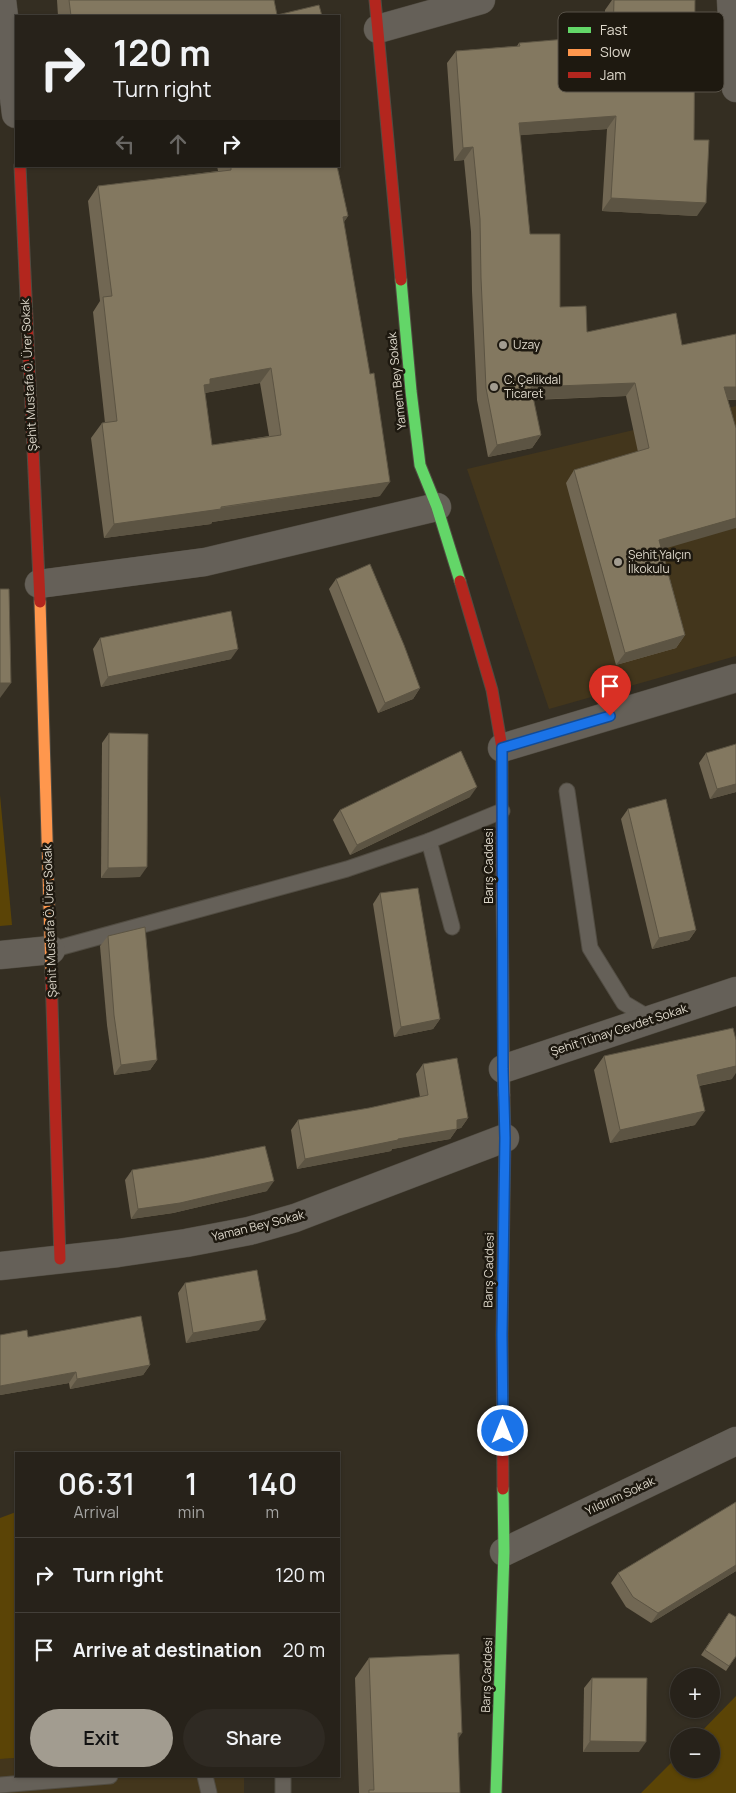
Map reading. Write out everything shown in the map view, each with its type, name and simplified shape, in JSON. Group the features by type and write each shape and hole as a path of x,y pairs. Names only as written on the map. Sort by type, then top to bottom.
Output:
{"street":[{"path":"2,0 15,106"},
{"name":"Yamem Bey Sokak","path":"374,0 411,390 420,465 437,507 492,690 502,748"},
{"path":"378,29 481,0"},
{"path":"731,0 736,88"},
{"name":"Şehit Mustafa Ö. Ürer Sokak","path":"20,167 39,584 60,1259"},
{"path":"39,584 204,562 437,507"},
{"path":"502,748 736,678"},
{"name":"Barış Caddesi","path":"496,1793 504,1552 502,1335 505,1138 502,748"},
{"path":"0,955 51,950"},
{"name":"Şehit Tünay Cevdet Sokak","path":"503,1069 736,991"},
{"name":"Yaman Bey Sokak","path":"0,1266 118,1253 249,1231 295,1218 505,1138"},
{"name":"Yıldırım Sokak","path":"504,1552 736,1441"}],"lane":[{"path":"567,791 590,948 624,1003 652,1019"},
{"path":"51,950 319,878 429,841 502,811"},
{"path":"429,841 452,927"},
{"path":"0,1785 98,1777"},
{"path":"205,1777 209,1793"},
{"path":"283,1777 283,1793"}],"shaded area":[{"name":"Şehit Yalçın İlkokulu","path":"736,406 736,656 549,709 467,469"},
{"path":"0,795 12,925 0,926"},
{"path":"15,1512 15,1758 0,1759 0,1518"},
{"path":"736,1696 736,1793 641,1793 670,1764 670,1778 720,1778 720,1728 705,1728 715,1718 720,1718 720,1712"},
{"path":"15,1758 15,1777 244,1777 244,1793 0,1793 0,1759"}],"building":[{"path":"69,0 274,0 277,15 71,15"},
{"path":"614,0 695,0 695,12 614,12"},
{"path":"319,5 322,15 277,15"},
{"path":"558,40 558,92 694,92 694,140 709,140 706,203 611,198 616,116 519,123 530,234 560,234 560,307 586,306 587,332 676,313 682,345 736,334 736,387 724,387 736,428 736,518 659,540 685,635 625,653 574,470 649,448 635,383 531,387 541,435 497,445 486,388 480,219 473,147 463,148 456,51 520,46 519,43"},
{"path":"231,167 337,167 348,216 343,217 370,374 374,373 390,482 114,524 102,423 117,421 103,297 112,296 98,186 231,170","holes":["271,368 281,435 212,445 204,385 210,384 210,379"]},
{"path":"370,564 420,688 385,703 336,579"},
{"path":"0,589 9,589 11,683 0,683"},
{"path":"231,611 238,649 108,677 100,638"},
{"path":"109,733 148,734 147,867 108,868"},
{"path":"736,744 736,784 717,789 706,753"},
{"path":"461,751 477,787 357,845 340,810"},
{"path":"666,799 696,930 659,938 628,809"},
{"path":"418,888 440,1019 401,1027 380,893"},
{"path":"145,927 157,1060 121,1065 114,1015 108,936"},
{"path":"733,1028 736,1040 736,1066 697,1075 705,1111 620,1130 604,1056"},
{"path":"457,1058 468,1118 457,1120 457,1129 398,1139 305,1159 298,1120 369,1108 428,1095 423,1064"},
{"path":"265,1146 274,1181 180,1203 138,1209 132,1170"},
{"path":"257,1270 266,1320 193,1333 185,1283"},
{"path":"141,1316 150,1365 77,1379 76,1372 0,1386 0,1335 27,1330 28,1337"},
{"path":"736,1502 736,1565 658,1613 633,1597 618,1573"},
{"path":"729,1613 736,1617 736,1656 729,1666 705,1650"},
{"path":"459,1654 462,1733 458,1733 460,1793 369,1793 369,1790 374,1790 369,1658"},
{"path":"592,1678 647,1678 646,1742 590,1741"}],"traffic: fast":[{"path":"401,280 420,465 437,507 460,581"},
{"path":"496,1793 504,1552 503,1489"}],"traffic: slow":[{"path":"40,602 51,972"},
{"path":"502,890 504,1095"}],"traffic: jam":[{"path":"375,0 401,280"},
{"path":"20,167 40,602"},
{"path":"460,581 492,690 502,748 502,890"},
{"path":"51,972 60,1259"},
{"path":"503,1489 504,1095"}],"place":[{"name":"Uzay","path":"503,345"},
{"name":"C. Çelikdal Ticaret","path":"494,387"},
{"name":"Şehit Yalçın İlkokulu","path":"618,562"}],"route":[{"path":"503,1431 502,1335 505,1138 502,748 610,716"}]}
